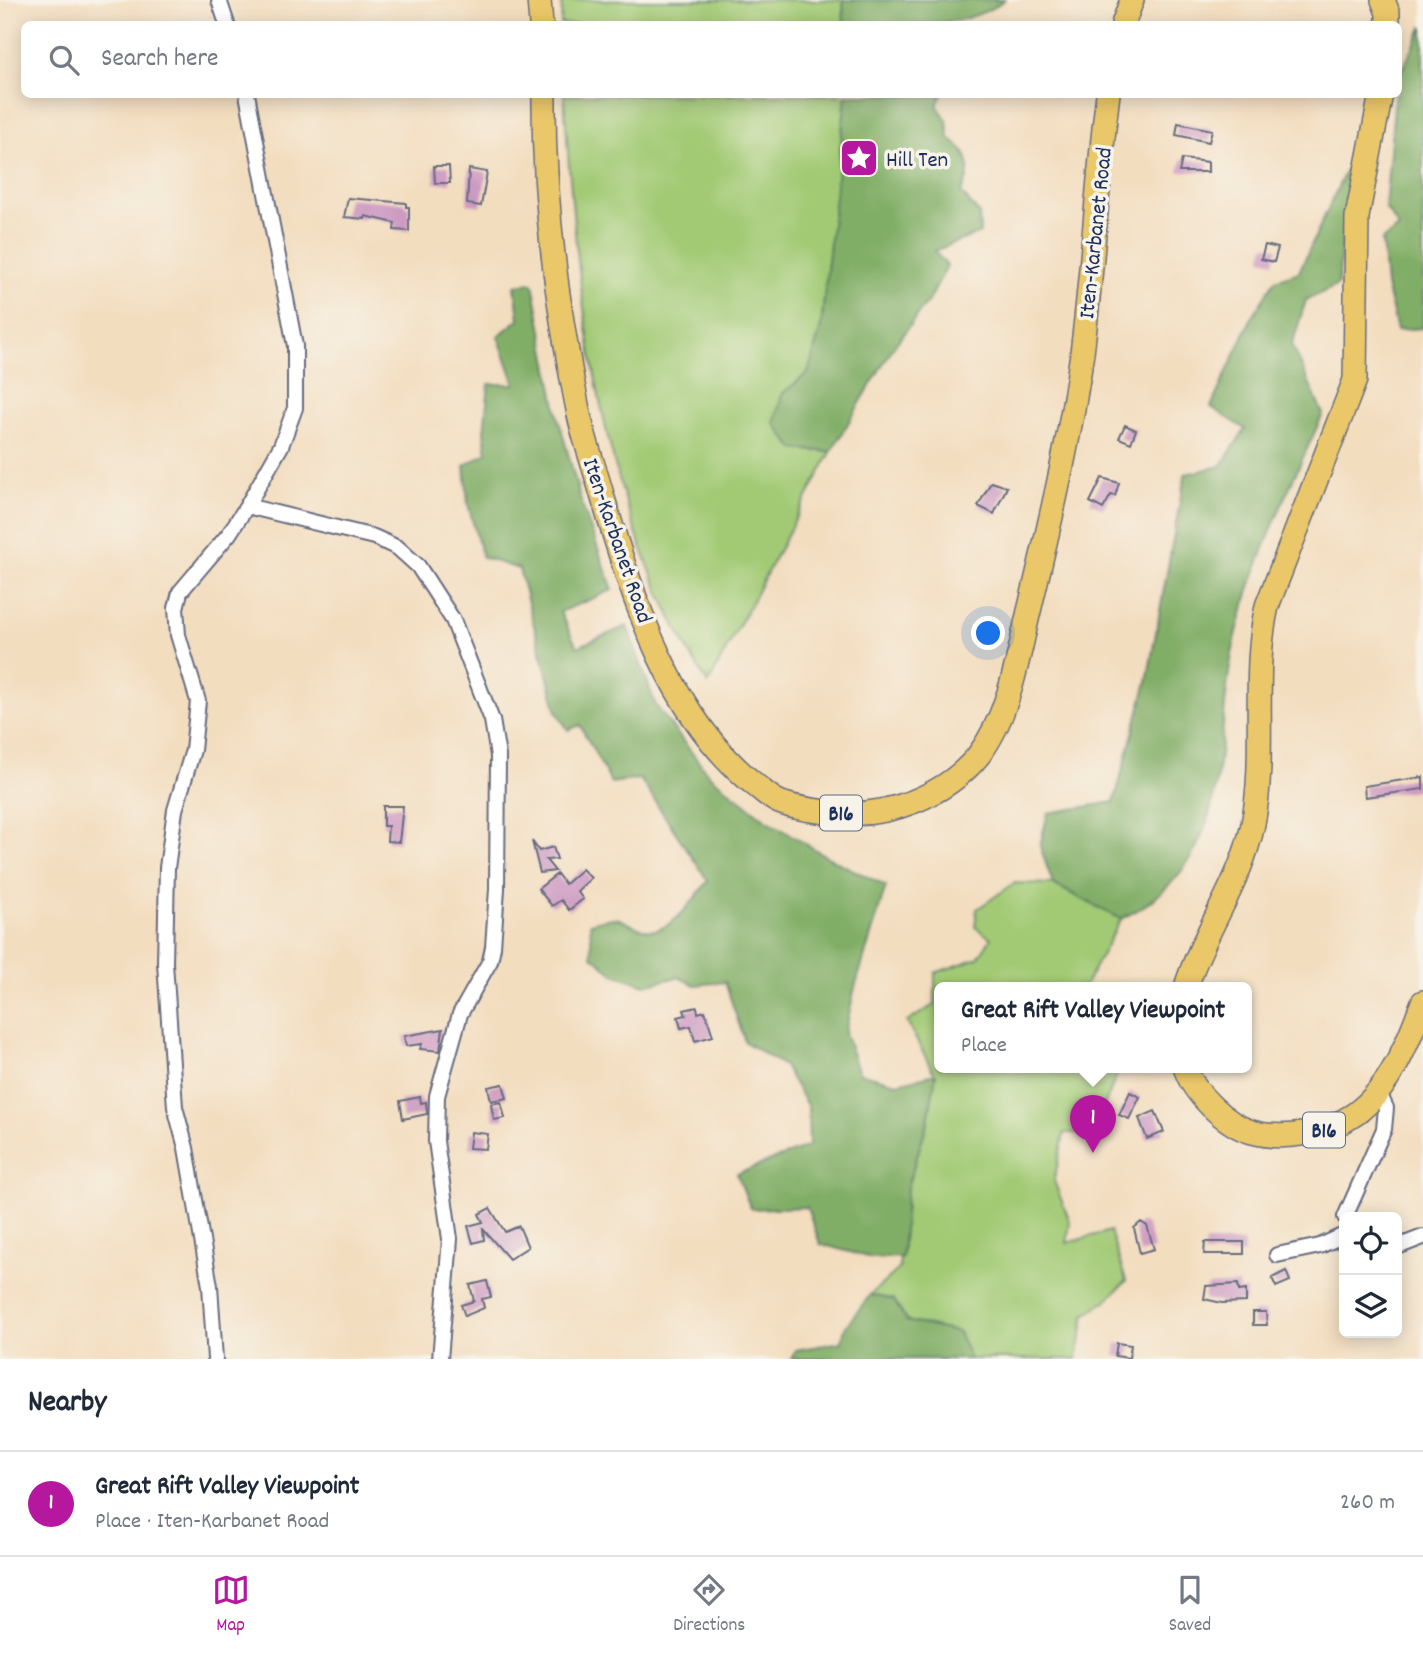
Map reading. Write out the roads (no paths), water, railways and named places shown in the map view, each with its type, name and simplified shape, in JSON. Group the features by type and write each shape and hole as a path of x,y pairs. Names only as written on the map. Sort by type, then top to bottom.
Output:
{"main road":[{"path":"539,0 541,21"},
{"path":"1124,21 1126,8 1132,0"},
{"path":"1383,0 1388,21"},
{"name":"Iten-Karbanet Road","path":"544,98 543,147 553,259 579,414 627,578 660,654 682,699 717,751 744,776 777,802 861,816 919,801 951,780 978,756 996,726 1014,672 1035,584 1079,368 1108,98"},
{"path":"1188,982 1194,962 1240,868 1253,825 1260,742 1262,631 1267,606 1278,571 1355,380 1357,217 1380,98"},
{"name":"B16","path":"1188,1073 1197,1090 1223,1115 1251,1132 1284,1135 1323,1130 1355,1114 1378,1091 1391,1074 1423,1002"}],"street":[{"path":"219,0 226,21"},
{"path":"215,1359 210,1286 186,1148 175,1107 170,1056 165,963 167,868 175,810 193,750 198,701 178,635 176,608 180,592 229,534 247,506 281,446 295,408 295,346 248,98"},
{"path":"247,506 374,537 398,548 418,566 453,620 492,720 499,788 493,947 490,961 460,1014 437,1096 436,1141 450,1239 440,1359"},
{"path":"1347,1212 1384,1129 1386,1108 1378,1091"},
{"path":"1402,1245 1423,1237"},
{"path":"1276,1255 1320,1246 1339,1238"}],"place":[{"name":"Hill Ten","path":"859,158"},
{"name":"Great Rift Valley Viewpoint","path":"1093,1153"}]}
